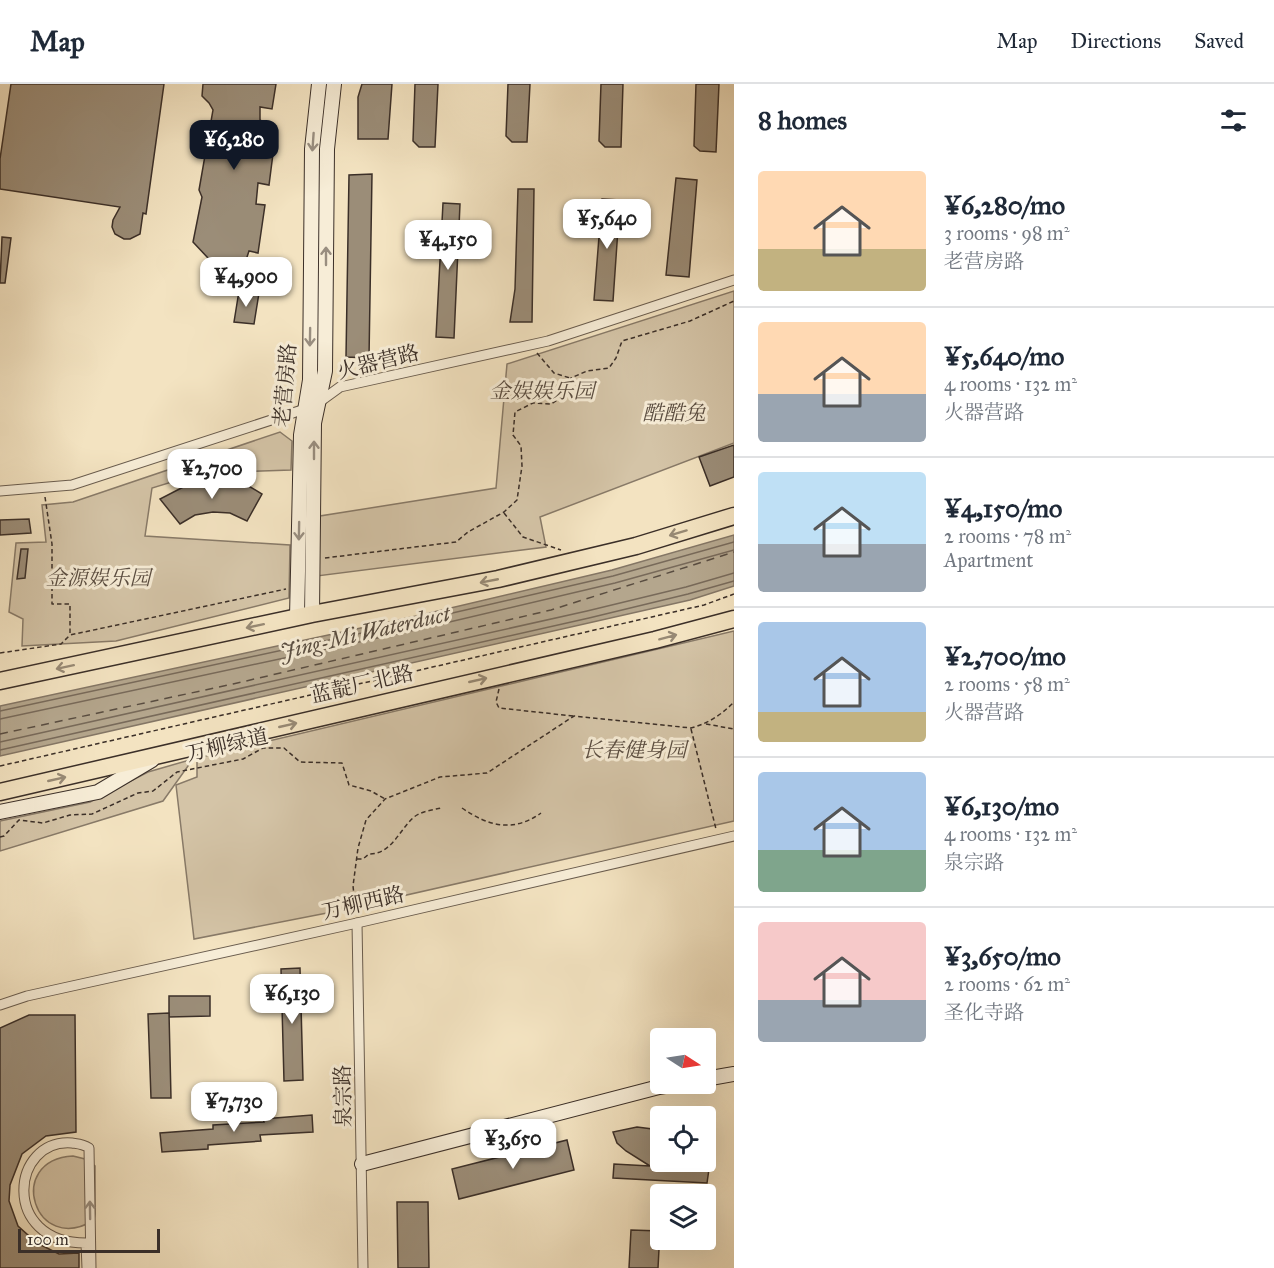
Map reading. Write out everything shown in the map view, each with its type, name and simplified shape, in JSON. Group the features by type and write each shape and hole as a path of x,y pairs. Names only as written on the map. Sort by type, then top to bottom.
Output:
{"highway":[{"path":"0,681 305,615 498,579 636,546 734,516"},
{"name":"蓝靛厂北路","path":"0,792 734,620"}],"street":[{"name":"老营房路","path":"305,615 298,586 301,435 310,380 312,149 319,84"},
{"name":"老营房路","path":"305,615 314,423 325,371 327,149 334,84"},
{"name":"火器营路","path":"0,491 72,485 305,410 340,387 532,345 734,280"},
{"path":"0,812 98,792 164,754"},
{"name":"万柳西路","path":"0,1005 27,996 734,836"},
{"name":"泉宗路","path":"357,923 363,1268"},
{"path":"716,1077 734,1074"},
{"path":"362,1164 650,1089"},
{"path":"64,1143 83,1144 89,1148 89,1268 86,1243 57,1240 45,1234 30,1224 22,1209 19,1194 23,1177 34,1158 49,1146 64,1143"}],"path":[{"path":"532,345 543,362 554,373 571,378 587,371 609,368 616,358 622,341 690,321 734,302"},
{"path":"321,559 456,542 468,532 504,512 518,500 522,466 521,446 513,435 515,412 533,403 551,404 567,393 571,378"},
{"path":"43,487 52,544 52,604 70,604 70,635"},
{"path":"504,512 523,537 567,552"},
{"path":"0,653 61,644 70,635 298,586"},
{"path":"0,766 704,605 734,594"},
{"path":"500,684 496,702 499,708 691,728 705,724 722,714 734,702"},
{"path":"357,923 352,885 356,859 366,820 385,799 440,777 487,773 574,716"},
{"path":"705,724 734,729"},
{"path":"691,728 717,830"},
{"name":"万柳绿道","path":"0,837 4,836 19,820 43,824 70,815 92,814 138,793 153,791 177,772 243,759 263,748 284,748 300,762 342,763 349,785 371,791 385,799"},
{"path":"356,859 363,859 369,854 377,854 385,850 413,818 420,813 441,808"},
{"path":"462,808 477,819 489,824 502,825 522,823 541,813"}],"green space":[{"name":"金娱娱乐园","path":"734,291 734,443 540,517 546,547 317,576 320,516 496,488 507,364"},
{"name":"金源娱乐园","path":"280,432 292,441 291,470 201,473 152,488 145,536 290,545 289,598 116,641 22,646 23,619 9,612 16,543 46,542 42,505 73,502"},
{"name":"长春健身园","path":"734,631 734,821 327,913 194,939 176,785 197,777 197,758"},
{"path":"193,759 163,801 0,851 0,821 90,802 148,772"},
{"path":"73,1156 85,1159 95,1166 94,1220 73,1228 56,1226 43,1217 36,1203 34,1188 39,1173 52,1161"}],"water":[{"name":"Jing-Mi Waterduct","path":"734,535 734,586 690,600 0,756 0,706 421,615 612,570"}],"building":[{"path":"11,84 164,84 146,214 143,213 140,234 124,239 115,234 112,227 113,220 120,207 0,189 0,159"},
{"path":"203,84 276,84 272,109 260,107 260,120 268,125 266,136 275,138 269,185 258,183 256,204 265,205 258,253 249,251 245,263 208,258 193,242 202,197 199,190 213,110 202,96"},
{"path":"362,84 392,84 388,139 358,139 358,97"},
{"path":"415,84 438,84 435,147 419,147 413,141"},
{"path":"508,84 530,84 527,142 512,142 506,136"},
{"path":"601,84 623,84 621,147 605,147 599,141"},
{"path":"696,84 719,84 716,152 700,151 694,146"},
{"path":"372,174 369,358 346,357 349,175"},
{"path":"676,178 697,180 689,277 666,275"},
{"path":"518,189 534,189 532,322 510,322 515,289"},
{"path":"602,199 620,200 613,301 594,300"},
{"path":"443,203 460,204 454,338 436,337"},
{"path":"2,237 11,238 5,283 0,283"},
{"path":"239,291 259,293 254,324 234,322"},
{"path":"734,445 734,477 710,486 699,457"},
{"path":"211,481 247,485 262,494 247,521 230,513 213,512 195,515 180,524 160,499 191,483"},
{"path":"29,519 31,533 0,535 0,520"},
{"path":"21,549 28,549 25,578 17,579"},
{"path":"300,968 303,1080 284,1081 281,969"},
{"path":"169,996 210,996 210,1016 169,1017"},
{"path":"169,1013 171,1098 151,1098 148,1014"},
{"path":"29,1015 75,1015 76,1132 46,1136 22,1154 10,1185 9,1201 18,1226 37,1243 59,1254 79,1253 79,1268 0,1268 0,1028"},
{"path":"312,1115 313,1132 260,1135 261,1141 208,1145 208,1149 162,1152 160,1133 213,1129 213,1125 264,1122 263,1119"},
{"path":"637,1127 650,1129 650,1166 617,1143 613,1132"},
{"path":"567,1140 574,1170 459,1199 452,1169"},
{"path":"614,1164 650,1166 650,1172 709,1172 707,1183 613,1178"},
{"path":"397,1202 428,1202 429,1268 398,1268"},
{"path":"631,1230 650,1231 650,1250 659,1250 658,1268 629,1268"}],"ferry route":[{"path":"0,734 233,684 551,610 734,552"}],"park label":[{"name":"酷酷兔","path":"674,413"}]}
